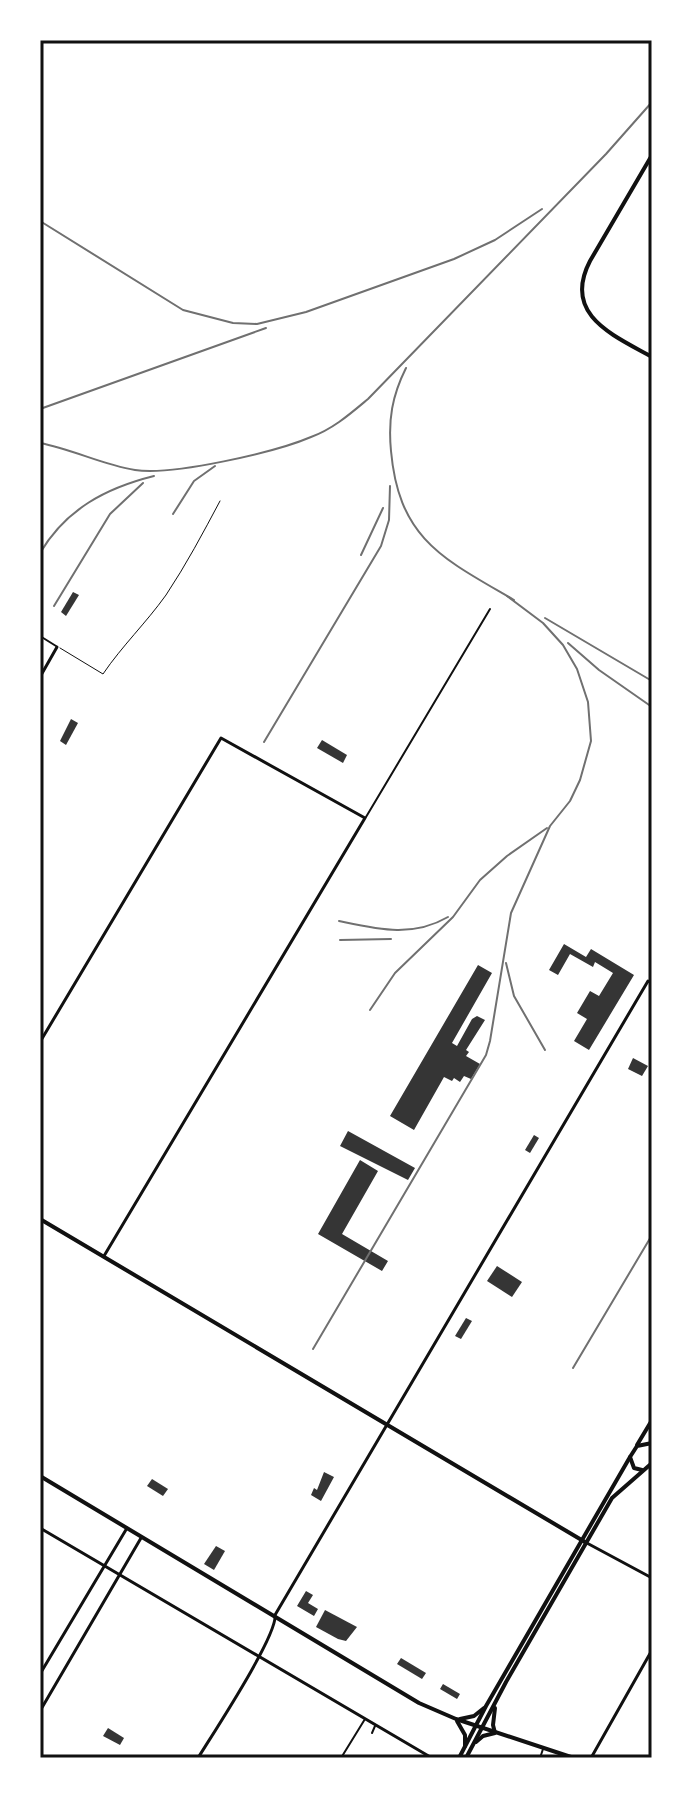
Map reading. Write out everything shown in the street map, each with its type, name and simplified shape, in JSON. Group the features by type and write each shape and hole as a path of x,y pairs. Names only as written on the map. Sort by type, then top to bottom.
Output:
{"main road":[{"path":"652,155 590,261 581,289 592,319 652,357"},
{"path":"40,677 57,647"},
{"path":"40,1042 221,738 365,818 104,1256"},
{"path":"198,1758 259,1656 276,1622 275,1615 386,1424 650,982"},
{"path":"40,1219 652,1578"},
{"path":"652,1421 652,1430"},
{"path":"466,1758 652,1421"},
{"path":"637,1446 652,1443"},
{"path":"630,1457 634,1468 642,1470"},
{"path":"459,1758 486,1706 584,1540 612,1498 652,1463"},
{"path":"40,1476 419,1703 495,1733 574,1758"},
{"path":"40,1528 432,1758"},
{"path":"40,1674 127,1528"},
{"path":"40,1711 142,1537"},
{"path":"591,1758 652,1650"},
{"path":"495,1733 493,1720 496,1702"},
{"path":"456,1719 469,1717 486,1706"},
{"path":"456,1719 465,1735 465,1748"},
{"path":"474,1744 483,1736 495,1733"}],"street":[{"path":"365,818 490,609"},
{"path":"40,636 57,647"},
{"path":"650,982 652,974"},
{"path":"341,1758 365,1719"},
{"path":"372,1733 376,1725"},
{"path":"540,1758 543,1748"}],"lane":[{"path":"57,647 103,674 167,593 220,501"}],"building":[{"path":"73,592 79,595 66,616 61,612"},
{"path":"71,719 78,723 66,745 60,741"},
{"path":"322,740 347,755 343,763 317,748"},
{"path":"564,944 586,957 591,949 634,975 589,1050 574,1041 587,1019 577,1013 590,991 599,996 613,973 595,962 593,967 570,954 558,975 549,970"},
{"path":"478,965 492,973 452,1043 457,1046 472,1019 477,1016 485,1020 466,1050 469,1052 466,1056 480,1064 471,1079 464,1076 460,1082 444,1077 414,1130 390,1116"},
{"path":"633,1058 648,1066 642,1076 628,1069"},
{"path":"348,1131 415,1168 408,1180 340,1146"},
{"path":"534,1135 539,1138 530,1153 525,1150"},
{"path":"360,1160 378,1171 342,1234 388,1261 382,1271 318,1234"},
{"path":"497,1266 522,1282 512,1297 487,1281"},
{"path":"466,1318 472,1321 461,1339 455,1336"},
{"path":"324,1472 334,1477 321,1501 311,1495 314,1488 317,1490"},
{"path":"152,1479 168,1489 163,1496 147,1486"},
{"path":"216,1546 225,1551 214,1570 204,1564"},
{"path":"306,1591 313,1595 308,1603 318,1609 314,1616 297,1606"},
{"path":"325,1610 357,1627 346,1641 316,1627"},
{"path":"401,1658 426,1673 422,1679 397,1664"},
{"path":"443,1684 460,1694 457,1699 440,1689"},
{"path":"108,1728 124,1738 120,1745 103,1736"}],"railway":[{"path":"40,443 123,468 152,471 250,456 327,430 368,399 606,154 652,102"},
{"path":"40,221 183,310 233,323 257,324 306,312 454,259 495,240 542,209"},
{"path":"40,409 266,328"},
{"path":"406,368 394,398 390,429 396,481 404,506 429,544 466,572 514,600"},
{"path":"173,514 194,481 215,466"},
{"path":"40,553 62,524 89,502 120,487 154,476"},
{"path":"54,606 110,514 143,483"},
{"path":"264,742 381,546 389,520 390,486"},
{"path":"361,555 383,508"},
{"path":"313,1349 486,1055 511,913 550,826 570,801 580,780 591,741 588,702 577,669 563,645 543,623 507,596"},
{"path":"545,618 652,681"},
{"path":"568,643 599,670 652,707"},
{"path":"370,1010 395,973 453,917 480,880 507,856 547,828"},
{"path":"339,921 381,929 408,930 435,924 448,917"},
{"path":"340,940 391,939"},
{"path":"506,963 514,996 545,1050"},
{"path":"573,1368 652,1235"}]}
